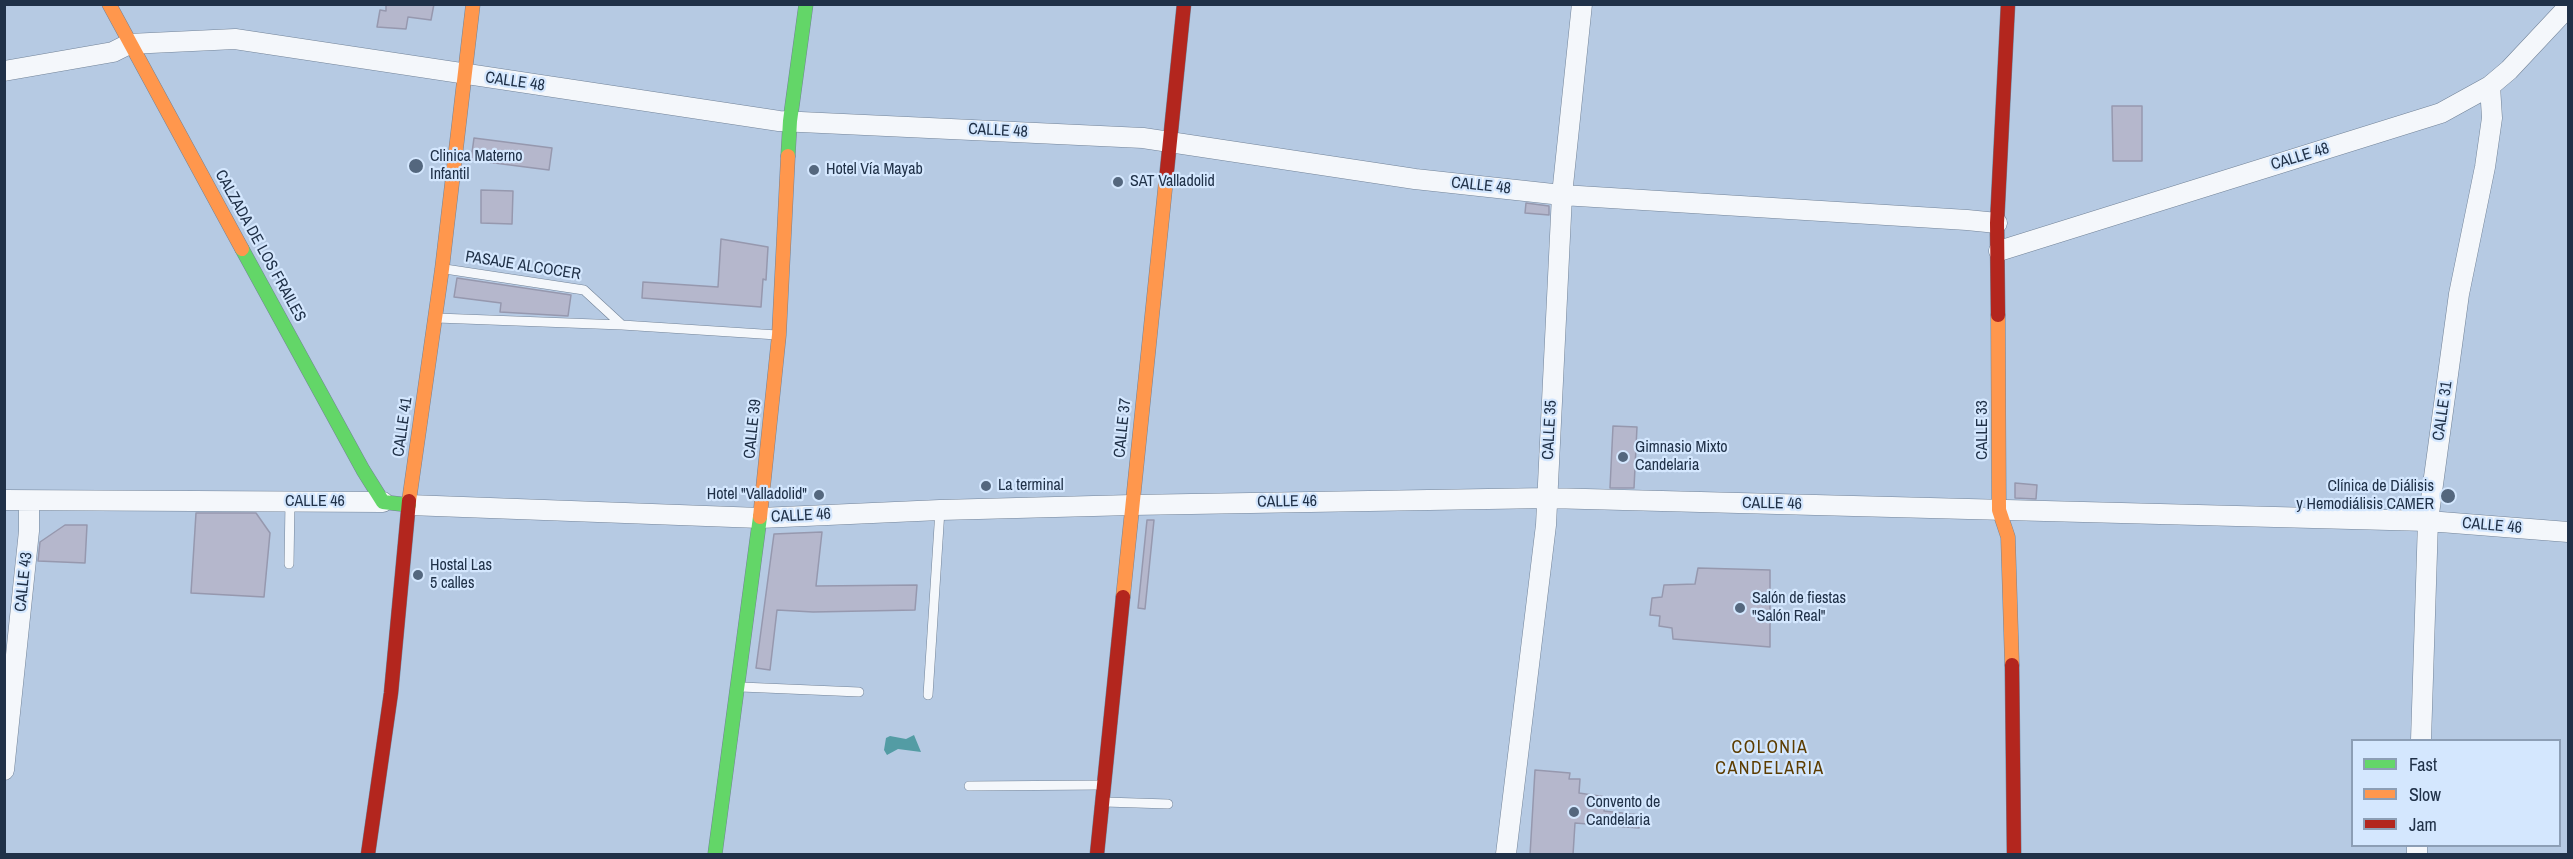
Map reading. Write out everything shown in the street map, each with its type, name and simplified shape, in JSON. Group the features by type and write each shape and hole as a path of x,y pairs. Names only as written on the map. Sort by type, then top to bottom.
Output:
{"street":[{"name":"CALZADA DE LOS FRAILES","path":"109,4 363,470 383,502"},
{"name":"CALLE 41","path":"368,855 391,693 409,505 442,269 473,4"},
{"name":"CALLE 39","path":"715,855 760,518 779,335 790,121 806,4"},
{"name":"CALLE 37","path":"1097,855 1184,4"},
{"name":"CALLE 35","path":"1506,855 1546,525 1562,195 1582,4"},
{"name":"CALLE 33","path":"2008,4 1997,223 1999,510 2008,537 2014,731 2014,855"},
{"name":"CALLE 48","path":"1998,251 2441,113 2490,86 2509,70 2568,7"},
{"name":"CALLE 48","path":"4,71 113,52 129,44 235,39 790,121 1170,141 1415,179 1562,195 1997,223"},
{"name":"CALLE 31","path":"2421,739 2428,521 2459,294 2485,167 2492,118 2490,86"},
{"name":"CALLE 46","path":"4,500 383,502 409,505 760,518 1132,505 1547,498 2428,521 2568,532"},
{"name":"CALLE 43","path":"4,770 29,531 29,501"}],"lane":[{"name":"PASAJE ALCOCER","path":"442,269 585,290 622,325"},
{"path":"435,318 622,325 779,335"},
{"path":"289,564 290,502"},
{"path":"928,695 940,510"},
{"path":"738,687 860,692"},
{"path":"969,786 1104,785"},
{"path":"1102,801 1168,804"}],"shaded area":[{"path":"914,735 921,752 898,749 887,755 884,750 886,738 890,736 906,739"}],"building":[{"path":"386,4 434,4 431,20 408,17 406,29 377,27 380,10 386,11"},
{"path":"2112,106 2142,106 2142,161 2113,161"},
{"path":"474,138 552,148 549,170 471,160"},
{"path":"481,190 513,191 512,224 481,223"},
{"path":"1526,203 1549,206 1549,215 1525,213"},
{"path":"721,239 768,247 766,280 763,279 761,307 642,298 643,282 718,287"},
{"path":"457,278 571,295 568,316 500,312 501,303 454,297"},
{"name":"Gimnasio Mixto Candelaria","path":"1613,426 1637,427 1634,488 1610,488"},
{"path":"2015,483 2037,485 2036,499 2015,498"},
{"path":"196,513 256,513 270,533 264,597 191,593"},
{"path":"1147,520 1154,520 1145,609 1138,608"},
{"path":"65,525 87,525 85,563 38,561 40,542"},
{"path":"822,532 816,586 917,585 915,610 813,612 777,610 770,670 756,668 774,534"},
{"path":"1698,568 1770,570 1770,647 1673,639 1672,628 1659,626 1660,616 1650,615 1652,598 1662,597 1664,585 1695,584"},
{"name":"Convento de Candelaria","path":"1535,770 1570,773 1569,779 1580,779 1579,793 1606,797 1604,811 1640,815 1639,828 1575,823 1573,855 1530,855"}],"traffic: fast":[{"path":"788,156 790,121 806,4"},
{"path":"242,249 363,470 383,502 409,505"},
{"path":"715,854 760,517"}],"traffic: slow":[{"path":"109,4 242,249"},
{"path":"409,501 442,269 473,4"},
{"path":"760,517 779,335 788,156"},
{"path":"1123,597 1166,180"},
{"path":"1998,315 1999,510 2008,537 2012,665"}],"traffic: jam":[{"path":"1166,180 1184,4"},
{"path":"1998,315 1997,223 2008,4"},
{"path":"368,854 391,693 409,501"},
{"path":"1097,854 1123,597"},
{"path":"2012,665 2014,854"}],"place":[{"name":"Clinica Materno Infantil","path":"416,166"},
{"name":"Hotel Vía Mayab","path":"814,170"},
{"name":"SAT Valladolid","path":"1118,182"},
{"name":"Gimnasio Mixto Candelaria","path":"1623,457"},
{"name":"La terminal","path":"986,486"},
{"name":"Hotel \"Valladolid\"","path":"819,495"},
{"name":"Clínica de Diálisis y Hemodiálisis CAMER","path":"2448,496"},
{"name":"Hostal Las 5 calles","path":"418,575"},
{"name":"Salón de fiestas \"Salón Real\"","path":"1740,608"},
{"name":"Convento de Candelaria","path":"1574,812"}],"district":[{"name":"COLONIA CANDELARIA","path":"1770,758"}]}
